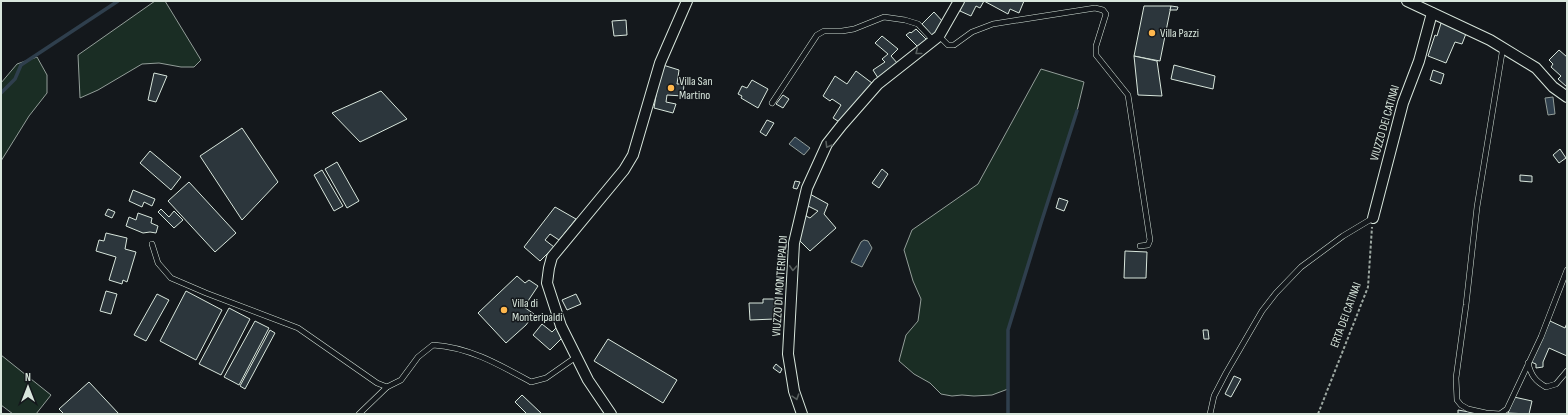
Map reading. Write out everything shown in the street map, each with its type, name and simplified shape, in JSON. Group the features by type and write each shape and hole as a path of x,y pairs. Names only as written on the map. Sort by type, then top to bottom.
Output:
{"street":[{"path":"611,414 588,380 561,326 547,283 549,268 552,257 624,170 633,155 660,63 688,1"},
{"name":"VIUZZO DI MONTERIPALDI","path":"802,414 794,391 788,354 794,243 807,188 827,144 842,125 878,84 936,38 959,1"},
{"path":"1407,1 1490,40 1536,68 1553,87 1567,97"},
{"name":"VIUZZO DEI CATINAI","path":"1373,218 1402,103 1419,61 1432,13"}],"lane":[{"path":"772,103 817,35 824,31 854,29 884,17 905,20 918,24 936,38 948,45 954,45 972,32 993,24 1095,8 1103,10 1106,14 1096,46 1096,55 1128,95 1131,106 1150,240 1148,245 1140,246"},
{"path":"1503,48 1477,207 1456,378 1457,400 1461,405 1468,409 1486,413 1500,414 1506,409 1541,337 1567,270"},
{"path":"1210,414 1214,396 1223,379 1262,311 1276,293 1301,267 1344,236 1373,218"},
{"path":"152,244 158,263 172,278 206,293 298,328 377,383 387,387"},
{"path":"359,414 387,387 400,380 418,358 433,345 447,346 468,351 501,365 531,382 546,378 576,357"},
{"path":"1528,363 1530,375 1538,383 1546,387 1556,384 1567,372"}],"path":[{"name":"ERTA DEI CATINAI","path":"1318,414 1368,287 1373,218"}],"green space":[{"path":"155,1 165,1 201,60 194,67 181,67 159,63 142,64 98,90 80,98 78,55"},
{"path":"37,57 47,75 47,93 29,116 1,161 1,83 17,64"},
{"path":"1041,69 1084,82 1077,111 1008,330 1008,389 992,395 952,396 941,394 930,383 914,374 899,361 906,335 918,321 921,299 913,281 904,250 912,230 978,184"},
{"path":"1,355 51,395 36,414 13,414 1,405"}],"water":[{"path":"1553,97 1555,114 1548,115 1545,98"},
{"path":"795,137 810,148 804,155 789,144"},
{"path":"864,240 868,241 872,248 862,267 851,262 861,242"}],"building":[{"path":"963,1 984,1 980,8 976,6 971,16 960,11"},
{"path":"984,1 1024,1 1019,13 1010,9 1008,14"},
{"name":"Villa Pazzi","path":"1144,6 1171,6 1160,61 1134,56"},
{"path":"1171,6 1178,7 1177,10 1170,10"},
{"path":"934,12 944,23 932,35 922,24"},
{"path":"626,20 627,35 614,36 612,21"},
{"path":"1442,20 1467,31 1462,44 1455,42 1446,63 1428,56"},
{"path":"916,29 927,40 919,48 906,35"},
{"path":"882,36 898,49 891,56 898,64 878,78 873,70 885,62 882,59 888,54 875,43"},
{"path":"1559,50 1567,57 1567,87 1558,79 1561,76 1551,67 1553,64 1549,60"},
{"path":"1134,56 1157,61 1162,96 1138,95"},
{"name":"Villa San Martino","path":"663,65 679,70 677,84 684,84 683,96 667,95 666,102 676,104 673,113 654,108 659,77"},
{"path":"1174,65 1215,76 1213,89 1171,79"},
{"path":"1433,70 1444,74 1441,84 1430,80"},
{"path":"856,71 872,83 841,123 833,118 841,105 832,99 830,101 823,96 835,76 847,84"},
{"path":"154,73 167,76 156,102 148,100"},
{"path":"752,80 768,89 758,108 741,98 742,96 738,94 742,86 747,88"},
{"path":"381,91 407,119 360,142 332,113"},
{"path":"783,95 789,99 783,108 776,104"},
{"path":"767,120 774,123 766,136 760,132"},
{"path":"242,128 278,182 242,220 200,156"},
{"path":"1560,149 1566,158 1559,163 1553,155"},
{"path":"150,151 181,177 171,190 140,163"},
{"path":"337,162 359,201 347,208 325,169"},
{"path":"882,169 888,174 879,188 872,183"},
{"path":"322,170 343,206 334,211 314,175"},
{"path":"1520,175 1532,176 1532,182 1520,181"},
{"path":"795,181 800,182 797,189 793,188"},
{"path":"189,182 236,233 215,252 168,201"},
{"path":"133,190 155,199 152,206 144,202 142,207 129,201"},
{"path":"808,193 828,204 824,214 836,228 810,251 797,238","holes":["808,206 818,211 810,218 806,216"]},
{"path":"1059,198 1068,201 1064,211 1056,208"},
{"path":"555,207 576,219 559,240 550,234 545,240 554,247 540,261 524,247"},
{"path":"108,209 115,212 112,218 105,215"},
{"path":"161,209 169,217 174,211 183,220 174,228 158,212"},
{"path":"138,213 152,218 151,223 158,226 156,233 143,233 126,226 129,217 136,220"},
{"path":"106,233 127,238 125,249 136,252 127,282 123,280 122,284 109,280 116,257 96,251 99,240 104,241"},
{"path":"1125,251 1147,252 1146,278 1124,278"},
{"name":"Villa di Monteripaldi","path":"517,276 525,283 529,280 538,286 524,307 534,314 526,325 506,343 478,313"},
{"path":"106,291 117,294 111,314 100,311"},
{"path":"186,291 222,310 196,360 160,341"},
{"path":"157,294 169,300 146,341 134,335"},
{"path":"576,294 581,304 567,310 562,300"},
{"path":"763,299 775,299 775,319 750,320 749,303 763,303"},
{"path":"229,308 250,319 221,375 199,364"},
{"path":"255,321 269,328 239,385 224,377"},
{"path":"1550,321 1565,328 1567,323 1567,356 1549,348 1543,362 1543,367 1536,368 1536,364 1531,362"},
{"path":"542,324 552,332 556,328 562,338 550,350 533,335"},
{"path":"270,330 275,333 245,389 240,386"},
{"path":"1203,330 1208,330 1209,339 1204,339"},
{"path":"608,339 677,380 663,403 594,361"},
{"path":"776,364 782,369 780,373 773,368"},
{"path":"1234,376 1241,379 1231,397 1225,394"},
{"path":"89,382 119,414 64,414 59,409"},
{"path":"522,395 542,414 527,414 515,402"},
{"path":"1514,397 1532,401 1529,414 1508,413"},
{"path":"1458,410 1481,414 1458,414"}],"waterway":[{"path":"1,93 15,79 21,65 118,1"},
{"path":"1008,414 1008,330 1077,111"}],"place":[{"name":"Villa Pazzi","path":"1152,33"},
{"name":"Villa San Martino","path":"671,88"},
{"name":"Villa di Monteripaldi","path":"504,310"}]}
